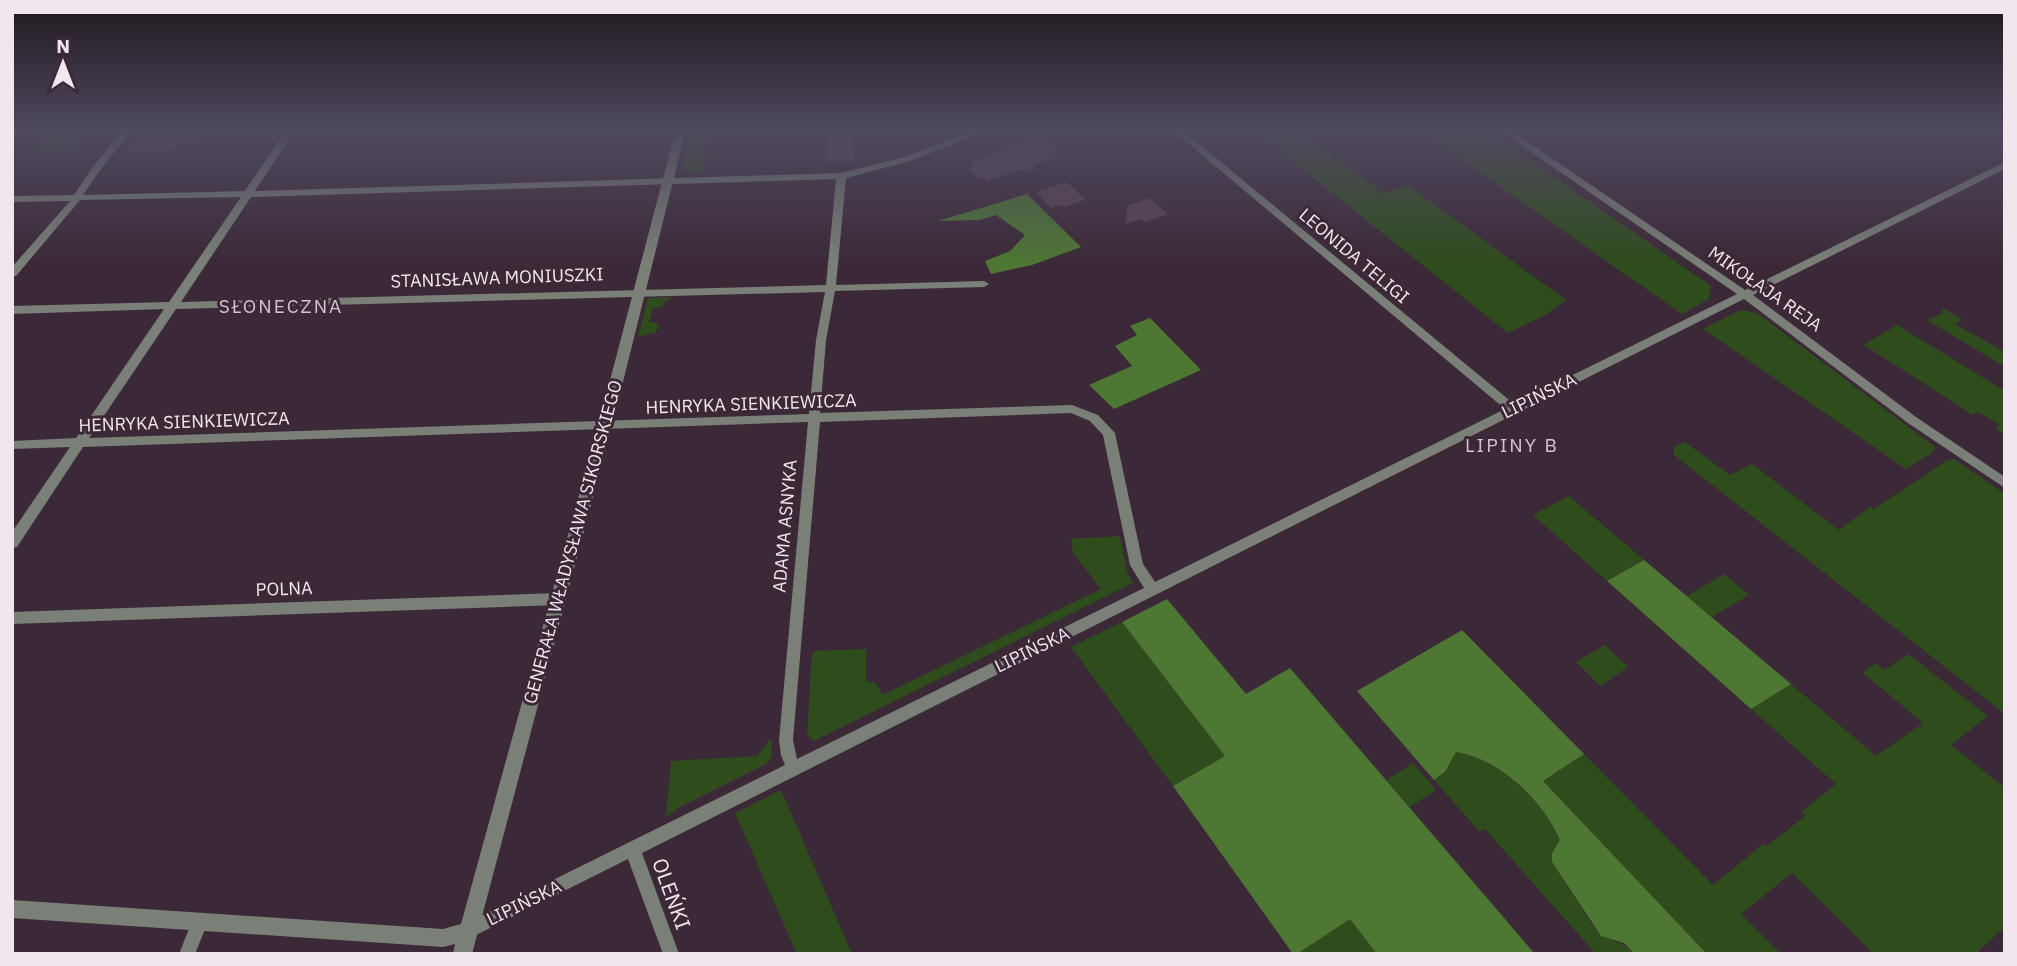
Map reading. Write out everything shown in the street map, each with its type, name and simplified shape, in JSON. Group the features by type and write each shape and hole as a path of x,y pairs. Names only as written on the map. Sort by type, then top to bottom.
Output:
{"street":[{"path":"12,274 69,208 94,174"},
{"path":"12,543 261,174"},
{"name":"GENERAŁA WŁADYSŁAWA SIKORSKIEGO","path":"462,954 669,174"},
{"path":"12,199 667,182 848,174"},
{"name":"LEONIDA TELIGI","path":"1228,174 1512,409"},
{"name":"MIKOŁAJA REJA","path":"1567,174 1744,295 1912,419 2005,483"},
{"name":"LIPIŃSKA","path":"12,909 443,938 468,930 1987,174"},
{"name":"ADAMA ASNYKA","path":"794,768 788,755 786,740 821,340 831,286 841,176"},
{"name":"STANISŁAWA MONIUSZKI","path":"12,310 639,291 984,284"},
{"name":"HENRYKA SIENKIEWICZA","path":"12,445 1063,409 1085,414 1104,427 1113,442 1137,565 1152,589"},
{"name":"POLNA","path":"12,618 557,599"},
{"name":"OLEŃKI","path":"632,848 671,954"},
{"path":"187,954 200,922"}],"green space":[{"path":"1309,174 1358,174 1383,193 1408,185 1566,300 1545,315 1508,333"},
{"path":"1482,174 1550,174 1711,286 1709,299 1682,314"},
{"path":"1027,194 1081,247 1032,265 991,274 985,261 1010,251 1025,235 996,215 979,220 938,221"},
{"path":"674,297 665,301 662,307 653,308 649,322 659,323 656,332 638,337 648,298"},
{"path":"1944,309 1962,319 1955,324 2005,352 2005,367 1927,320 1943,313 1941,310"},
{"path":"1741,310 1757,313 1935,447 1932,453 1906,469 1703,329"},
{"path":"1150,318 1201,370 1114,409 1089,385 1132,366 1115,346 1137,335 1130,326"},
{"path":"1897,325 2005,391 2005,435 1995,429 2000,425 1978,412 1973,415 1864,345"},
{"path":"1685,442 1730,475 1752,464 1839,530 1870,507 1874,509 1946,461 1954,459 2005,494 2005,714 1674,455 1674,447"},
{"path":"1569,496 1644,560 1607,581 1533,515"},
{"path":"1120,536 1127,572 1133,583 814,741 807,735 812,655 816,651 866,649 866,682 875,682 883,695 1101,589 1073,553 1071,539"},
{"path":"1644,560 1791,684 1751,709 1607,581"},
{"path":"1724,574 1749,595 1712,617 1687,596"},
{"path":"1167,599 1246,694 1290,668 1535,954 1377,954 1350,919 1293,954 1173,786 1225,756 1122,622"},
{"path":"1122,622 1225,756 1173,786 1071,647"},
{"path":"1462,630 1584,754 1543,781 1707,954 1635,954 1624,943 1601,936 1552,862 1552,853 1560,840 1543,811 1531,797 1518,784 1488,763 1456,752 1445,772 1434,780 1357,691"},
{"path":"1605,645 1628,667 1600,686 1576,662"},
{"path":"1908,654 1988,716 1951,745 2005,788 2005,927 1975,954 1874,954 1792,873 1741,914 1781,954 1707,954 1543,781 1584,754 1713,885 1763,844 1767,846 1805,816 1801,812 1836,784 1751,709 1791,684 1876,756 1923,723 1863,673 1875,663 1885,670"},
{"path":"771,738 772,755 768,763 680,807 666,817 671,761 757,756"},
{"path":"1456,752 1488,763 1518,784 1531,797 1560,840 1552,853 1552,862 1594,927 1635,954 1596,954 1485,829 1479,831 1434,780 1445,772"},
{"path":"1413,763 1436,790 1410,807 1386,780"},
{"path":"781,790 852,954 797,954 735,813"},
{"path":"1350,918 1377,954 1297,954"}],"building":[{"path":"973,174 1007,174 987,181 984,177 978,179"},
{"path":"1067,182 1085,200 1051,208 1036,192"},
{"path":"1150,198 1168,214 1145,222 1141,219 1125,224 1128,205"}],"district":[{"name":"SŁONECZNA","path":"281,306"},
{"name":"LIPINY B","path":"1512,445"}]}
